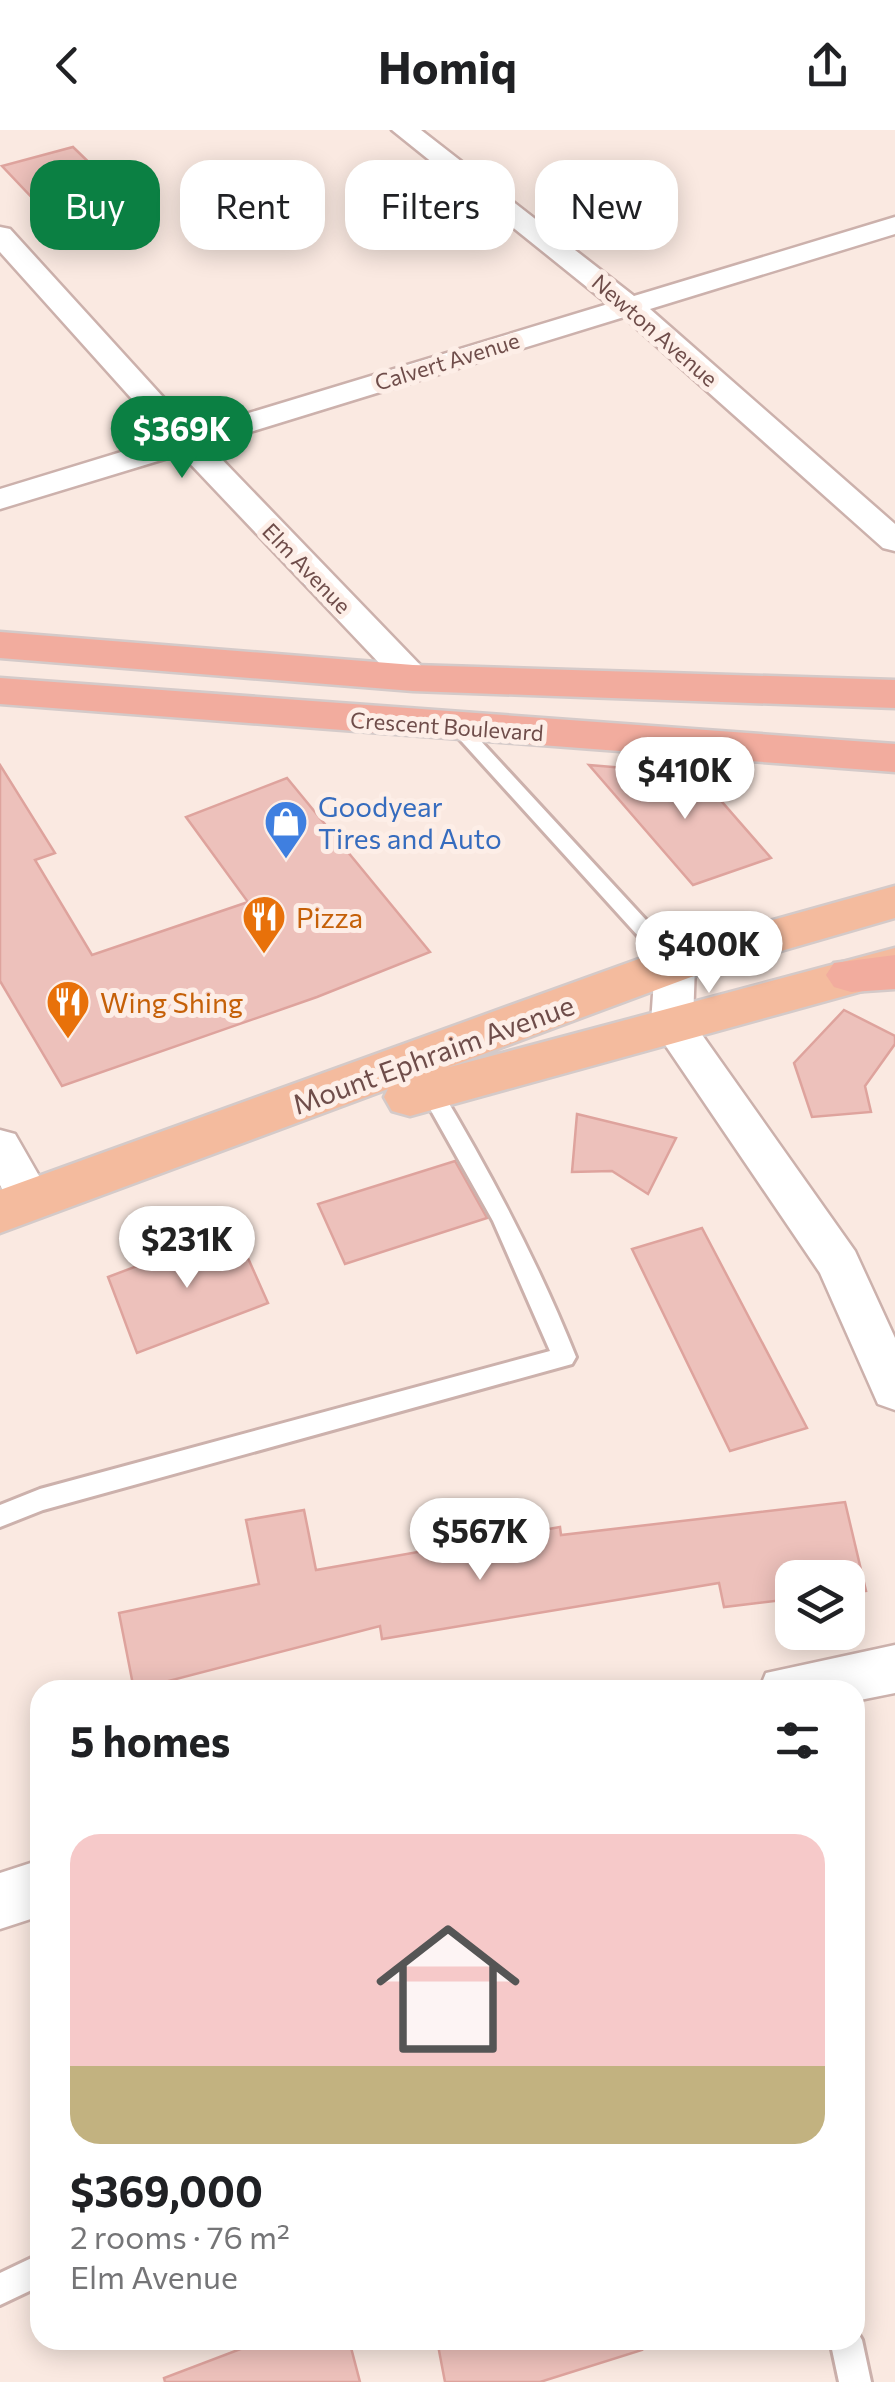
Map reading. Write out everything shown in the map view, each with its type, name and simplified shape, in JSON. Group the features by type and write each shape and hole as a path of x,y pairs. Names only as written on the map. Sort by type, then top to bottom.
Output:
{"highway":[{"name":"Crescent Boulevard","path":"0,645 413,678 895,694"},
{"name":"Crescent Boulevard","path":"0,691 895,758"},
{"path":"708,742 845,733 895,734"}],"main road":[{"name":"Mount Ephraim Avenue","path":"16,1207 675,964 820,920 895,902"},
{"path":"820,920 895,914"},
{"name":"Mount Ephraim Avenue","path":"16,1207 672,1024 880,971"}],"street":[{"name":"Newton Avenue","path":"405,130 629,306 895,541"},
{"name":"Calvert Avenue","path":"0,499 895,225"},
{"name":"Elm Avenue","path":"0,235 186,440 413,678"},
{"path":"675,964 672,1024 839,1264 895,1390"},
{"path":"0,1146 16,1207"},
{"path":"837,1680 895,1669"},
{"path":"0,1901 30,1891"}],"lane":[{"path":"460,728 675,964"},
{"path":"0,1516 40,1500 564,1357 539,1288 483,1178 431,1091"},
{"path":"0,2289 30,2275"},
{"path":"848,2350 854,2382"}],"building":[{"path":"73,147 86,160 30,160 30,195 2,166"},
{"path":"0,765 55,853 35,860 92,955 248,902 186,817 287,778 430,952 317,997 62,1086 0,981"},
{"path":"589,765 672,772 685,785 702,779 771,858 693,885"},
{"path":"844,1010 895,1036 895,1044 865,1086 871,1112 812,1117 794,1063"},
{"path":"577,1114 676,1138 648,1194 612,1171 572,1172"},
{"path":"455,1161 487,1218 345,1264 318,1204"},
{"path":"702,1228 807,1428 730,1451 632,1249"},
{"path":"235,1229 268,1303 137,1353 108,1277"},
{"path":"845,1502 859,1560 775,1560 775,1601 724,1607 719,1583 382,1639 380,1626 172,1680 132,1680 119,1613 259,1584 246,1520 304,1510 316,1570 560,1527 561,1535"},
{"path":"238,2350 352,2350 360,2382 165,2382 164,2378"},
{"path":"439,2350 642,2350 540,2382 445,2382"}],"place":[{"name":"Goodyear Tires and Auto","path":"286,860"},
{"name":"Pizza","path":"264,955"},
{"name":"Wing Shing","path":"68,1040"}]}
